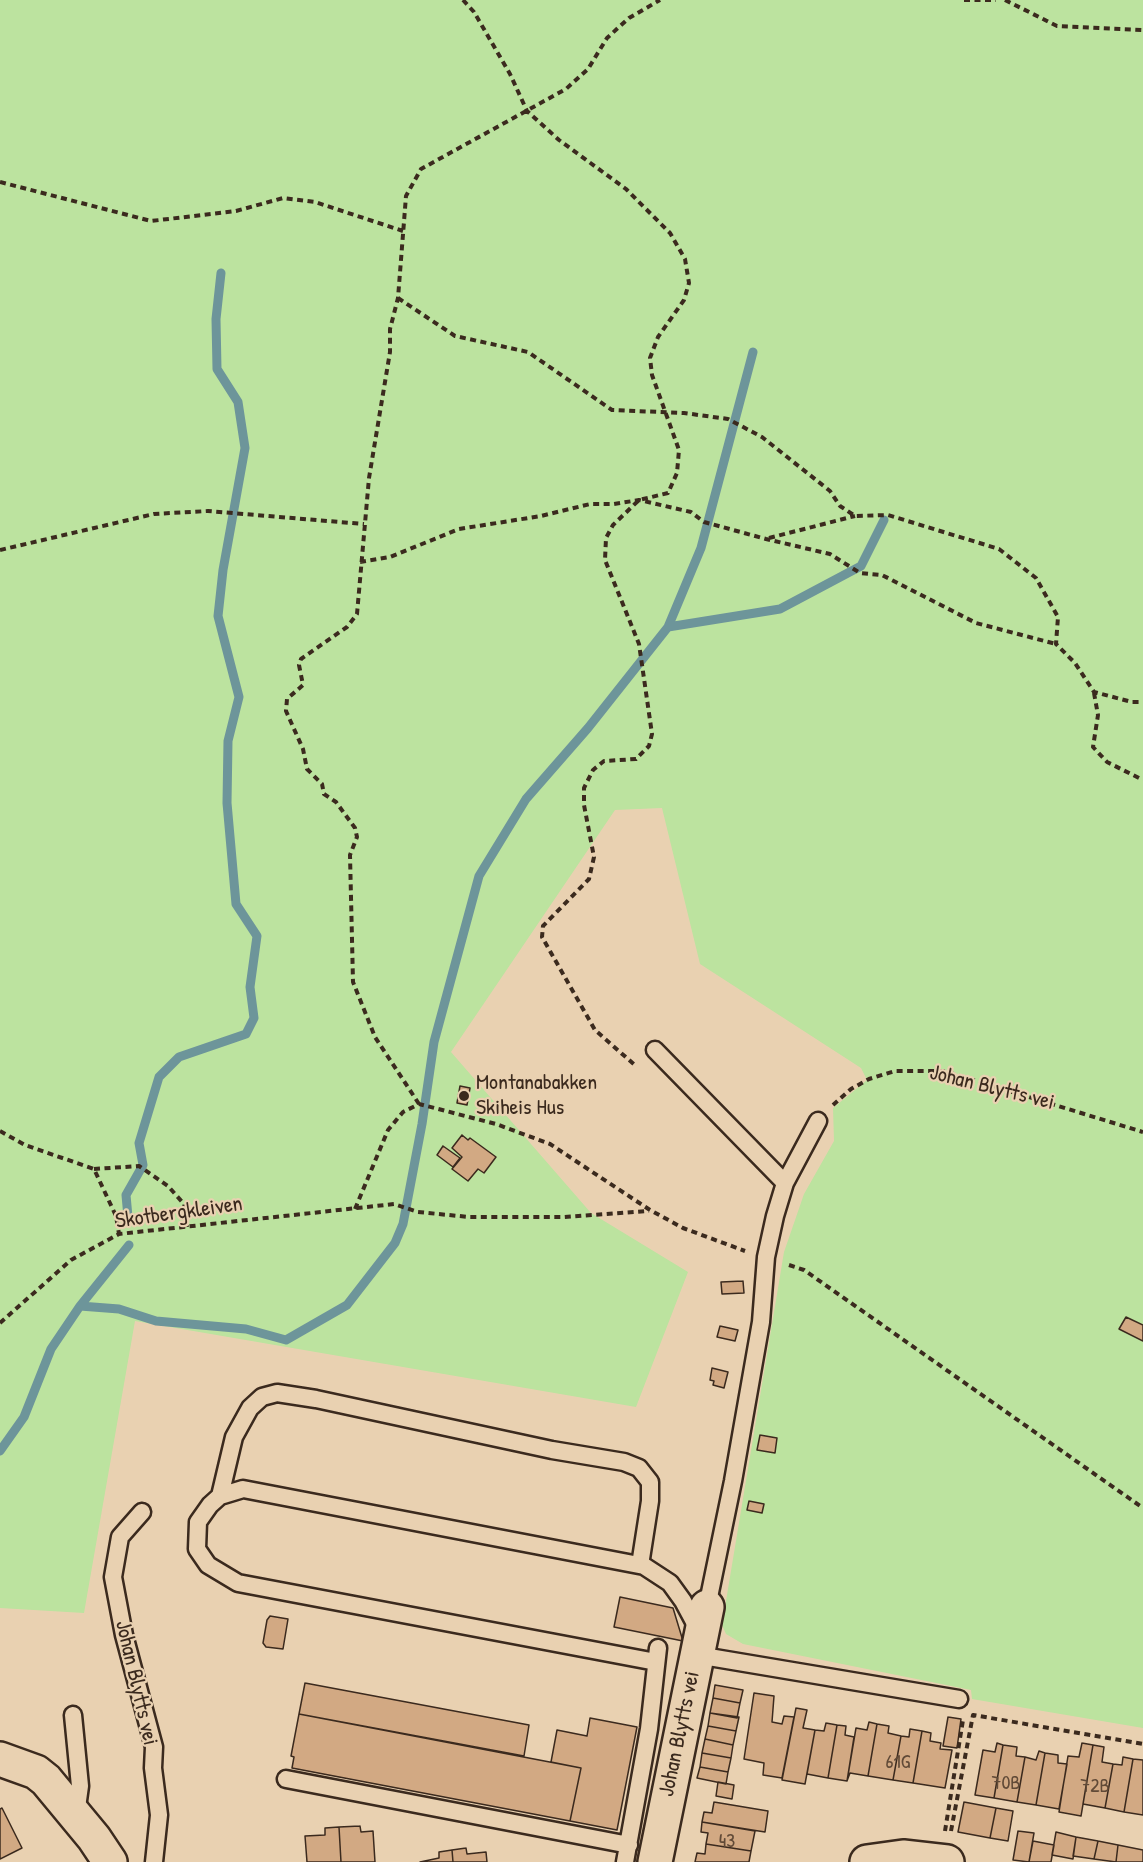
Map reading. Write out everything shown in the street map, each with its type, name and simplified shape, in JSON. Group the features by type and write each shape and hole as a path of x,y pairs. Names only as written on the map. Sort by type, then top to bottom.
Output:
{"street":[{"name":"Johan Blytts vei","path":"642,1853 702,1632"},
{"path":"0,1759 36,1772 46,1780 110,1862"},
{"path":"867,1862 944,1854"}],"lane":[{"path":"655,1050 785,1183"},
{"path":"702,1632 733,1481 760,1322 766,1257 785,1183 818,1121"},
{"path":"220,1496 234,1437 250,1408 262,1397 277,1393 316,1399 552,1450 624,1462 639,1468 650,1482 650,1501 640,1565"},
{"path":"642,1853 649,1729 657,1655 238,1583 208,1565 197,1549 198,1522 210,1505 220,1496 243,1489 640,1565 670,1584 683,1600 702,1632 959,1699"},
{"name":"Johan Blytts vei","path":"142,1512 120,1537 113,1577 124,1635 154,1747 153,1768 159,1815 154,1862"},
{"path":"73,1715 80,1786 76,1816"},
{"path":"286,1779 642,1853"},
{"path":"626,1862 642,1853"}],"path":[{"path":"360,562 390,557 459,529 541,516 590,504 614,504 668,493 677,473 679,450 651,375 651,358 658,337 684,300 689,283 685,259 670,233 626,189 559,140 527,111 510,74 474,12 463,0"},
{"path":"419,1104 375,1037 353,982 350,855 357,837 355,828 336,802 324,794 317,778 309,773 303,749 286,711 287,699 303,685 299,665 302,660 348,627 357,614 369,478 390,352 390,329 399,298 406,196 421,170 566,89 588,69 607,38 629,18 660,0"},
{"path":"964,0 996,0"},
{"path":"1005,0 1057,26 1143,30"},
{"path":"0,182 151,221 236,211 283,198 315,202 403,231"},
{"path":"399,298 455,336 528,352 612,410 666,412 728,419 762,437 830,490 840,506 855,516"},
{"path":"639,500 691,512 704,522 830,554 860,573 882,575 976,623 1056,644 1075,663 1094,692 1098,714 1093,747 1107,762 1143,780"},
{"path":"639,500 613,525 606,538 605,560 639,644 652,734 649,746 636,759 604,761 593,770 584,788 584,806 594,857 589,879 543,926 542,937 595,1030 640,1071 655,1050"},
{"path":"0,550 154,514 208,511 364,524"},
{"path":"766,539 855,516 888,515 999,549 1036,578 1058,617 1056,644"},
{"path":"1094,692 1132,702 1143,702"},
{"name":"Johan Blytts vei","path":"818,1121 836,1101 869,1079 895,1071 922,1070 944,1071 994,1085 1143,1132"},
{"path":"355,1209 388,1130 403,1112 419,1104 496,1124 550,1144 650,1210 720,1244 804,1270 1143,1508"},
{"path":"0,1131 25,1145 94,1169 139,1166 156,1177 184,1204 187,1227"},
{"path":"94,1169 116,1216 119,1234"},
{"name":"Skotbergkleiven","path":"0,1323 71,1260 119,1234 394,1204 418,1212 469,1217 564,1217 650,1210"},
{"path":"944,1854 940,1839 944,1839 966,1700 959,1699"},
{"path":"944,1854 972,1715 1143,1744"}],"green space":[{"path":"0,0 1143,0 1143,1728 972,1699 971,1690 743,1644 726,1634 722,1625 784,1252 804,1194 834,1141 833,1108 867,1080 861,1068 700,964 662,808 615,810 451,1052 591,1213 688,1272 636,1407 135,1321 84,1613 0,1608"}],"building":[{"name":"Montanabakken Skiheis Hus","path":"460,1086 470,1088 467,1105 457,1103"},
{"path":"462,1135 468,1140 470,1138 496,1157 484,1173 478,1169 468,1181 452,1169 462,1157 452,1148"},
{"path":"443,1146 460,1158 453,1167 437,1155"},
{"path":"743,1281 744,1293 722,1294 721,1282"},
{"path":"1126,1317 1143,1325 1143,1341 1119,1329"},
{"path":"720,1326 738,1330 735,1341 717,1337"},
{"path":"712,1368 728,1372 724,1388 713,1385 714,1381 710,1380"},
{"path":"760,1435 777,1438 775,1453 757,1450"},
{"path":"749,1501 764,1504 762,1513 747,1510"},
{"path":"620,1597 673,1608 683,1641 614,1627"},
{"path":"270,1616 288,1619 283,1649 266,1647 263,1643 267,1620"},
{"path":"305,1683 529,1725 524,1756 299,1714"},
{"path":"715,1685 743,1690 740,1703 713,1698"},
{"path":"754,1693 774,1696 772,1722 782,1724 784,1716 794,1717 782,1778 763,1775 764,1763 744,1759"},
{"path":"713,1698 740,1703 737,1718 710,1713"},
{"path":"796,1708 807,1710 803,1728 815,1730 805,1784 782,1780"},
{"path":"710,1713 739,1717 736,1731 708,1726"},
{"path":"299,1714 581,1768 570,1821 292,1768 294,1757 291,1756"},
{"path":"948,1717 961,1719 957,1748 943,1746"},
{"path":"590,1718 637,1727 617,1830 570,1821 581,1768 551,1762 557,1730 587,1736"},
{"path":"869,1722 877,1724 868,1776 850,1773 847,1781 856,1728 867,1730"},
{"path":"826,1723 837,1725 828,1778 807,1774 815,1730 824,1731"},
{"path":"877,1724 889,1726 888,1733 901,1736 893,1780 868,1776"},
{"path":"837,1725 846,1726 845,1735 854,1737 847,1781 828,1778"},
{"path":"708,1726 736,1731 733,1745 705,1739"},
{"path":"910,1729 922,1731 913,1783 893,1780 901,1736 909,1737"},
{"path":"922,1731 931,1733 930,1741 941,1743 940,1749 952,1750 945,1788 913,1783"},
{"path":"705,1739 733,1745 731,1758 702,1753"},
{"path":"997,1743 1003,1745 994,1798 975,1795 983,1750 995,1752"},
{"path":"1082,1743 1093,1745 1081,1816 1059,1812 1068,1756 1079,1757"},
{"path":"1003,1745 1017,1747 1016,1756 1025,1757 1017,1802 994,1798"},
{"path":"1093,1745 1104,1747 1102,1762 1113,1764 1105,1808 1083,1804"},
{"path":"1039,1751 1045,1753 1036,1805 1017,1802 1025,1757 1036,1760"},
{"path":"702,1753 731,1758 728,1772 700,1767"},
{"path":"1045,1753 1058,1755 1058,1763 1067,1764 1059,1809 1036,1805"},
{"path":"1123,1757 1133,1759 1124,1812 1105,1808 1113,1764 1122,1765"},
{"path":"1133,1759 1143,1760 1143,1815 1124,1812"},
{"path":"700,1767 728,1772 726,1784 697,1778"},
{"path":"718,1782 734,1785 732,1799 716,1796"},
{"path":"714,1802 768,1811 765,1832 702,1822 704,1812 712,1813"},
{"path":"964,1802 996,1808 990,1838 958,1832"},
{"path":"2,1808 22,1848 0,1859 0,1809"},
{"path":"996,1808 1013,1811 1008,1841 990,1838"},
{"path":"702,1822 755,1831 751,1851 706,1844 708,1833 701,1832"},
{"path":"360,1826 361,1832 373,1831 375,1862 341,1862 339,1827"},
{"path":"339,1827 341,1862 307,1862 305,1836 325,1835 325,1828"},
{"path":"1018,1831 1034,1833 1029,1862 1013,1860"},
{"path":"1056,1832 1076,1837 1073,1859 1052,1855"},
{"path":"1076,1837 1098,1841 1094,1859 1073,1856"},
{"path":"1033,1841 1054,1845 1051,1862 1029,1862"},
{"path":"1098,1841 1118,1845 1116,1862 1094,1859"},
{"path":"706,1844 751,1851 749,1862 695,1862 697,1853 705,1854"},
{"path":"1118,1845 1143,1850 1143,1862 1116,1862"},
{"path":"466,1848 467,1854 486,1852 487,1862 453,1862 452,1850"},
{"path":"452,1850 453,1862 420,1862 439,1858 439,1852"}],"waterway":[{"path":"128,1217 126,1195 143,1165 139,1143 159,1077 179,1057 246,1034 254,1018 250,987 257,936 236,904 227,803 228,741 239,697 218,616 223,570 245,448 238,402 217,369 216,319 221,273"},
{"path":"0,1451 24,1417 51,1349 80,1306 119,1309 156,1321 246,1329 286,1340 347,1305 395,1243 403,1224 422,1124 434,1042 479,876 526,799 588,728 668,627 701,548 753,352"},
{"path":"668,627 780,609 861,566 884,520"},
{"path":"80,1306 129,1245"}],"place":[{"name":"Montanabakken Skiheis Hus","path":"464,1096"}]}
